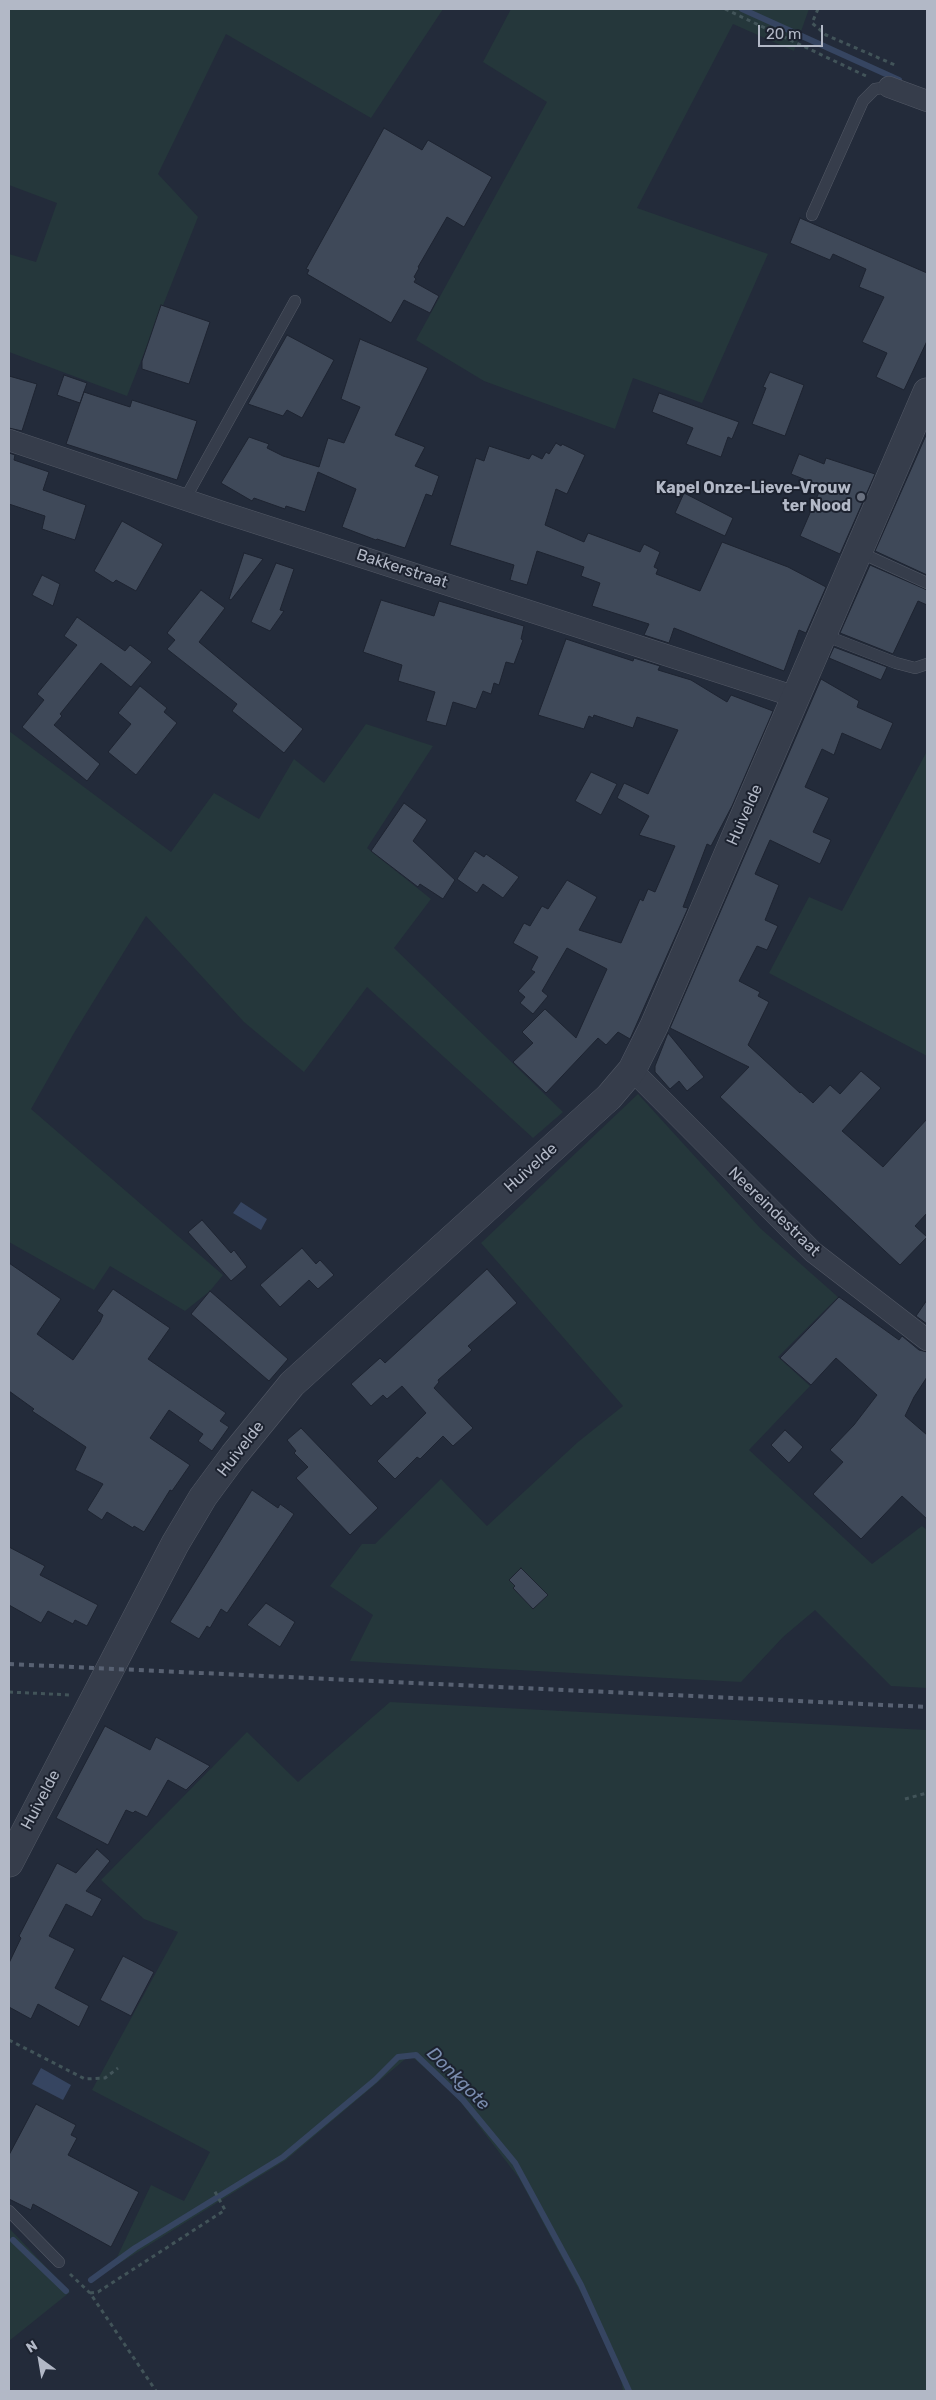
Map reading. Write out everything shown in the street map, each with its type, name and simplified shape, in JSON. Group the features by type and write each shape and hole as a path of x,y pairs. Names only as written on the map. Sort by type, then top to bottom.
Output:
{"street":[{"path":"889,86 927,101"},
{"name":"Huivelde","path":"9,1863 170,1551 203,1497 234,1455 292,1384 602,1104 632,1070 654,1026 927,392"},
{"name":"Bakkerstraat","path":"9,440 184,499 796,697"},
{"name":"Neereindestraat","path":"632,1070 813,1252 927,1340"}],"lane":[{"path":"812,215 863,101 875,89 889,86"},
{"path":"184,499 295,301"},
{"path":"859,552 927,583"},
{"path":"824,634 896,663 915,668 927,664"},
{"path":"9,2210 59,2262"}],"path":[{"path":"725,9 889,86"},
{"path":"818,9 812,23 826,35 902,68"},
{"path":"9,1692 96,1696"},
{"path":"905,1799 927,1793"},
{"path":"9,2040 84,2079 104,2078 118,2068"},
{"path":"90,2293 98,2292 225,2210 215,2191"},
{"path":"59,2262 90,2293 156,2391"}],"shaded area":[{"path":"9,9 443,9 371,118 226,34 158,174 198,217 127,396 9,352 9,254 36,262 57,203 9,185"},
{"path":"511,9 809,9 794,51 733,24 637,208 768,254 702,403 633,378 615,429 484,381 416,340 547,102 483,62"},
{"path":"366,724 433,746 367,848 431,899 394,948 563,1112 533,1138 367,987 304,1072 244,1022 146,916 74,1033 31,1109 223,1275 210,1291 185,1311 110,1266 94,1290 9,1242 9,731 171,852 214,793 259,819 294,759 324,783"},
{"path":"927,751 927,1056 769,973 809,897 842,911"},
{"path":"638,1094 760,1228 838,1297 778,1357 810,1386 749,1450 872,1564 922,1526 927,1530 927,1688 891,1686 815,1610 783,1637 741,1682 350,1661 373,1615 330,1586 362,1544 375,1544 441,1479 487,1526 578,1442 623,1406 481,1243"},
{"path":"390,1702 927,1730 927,2391 623,2391 618,2362 519,2178 455,2095 410,2055 286,2160 112,2268 151,2185 184,2201 210,2152 92,2090 178,1932 144,1919 101,1880 247,1732 298,1782"},
{"path":"9,2228 70,2292 9,2341"}],"water":[{"path":"241,1202 267,1219 261,1230 233,1213"},
{"path":"41,2068 71,2085 63,2100 32,2084"}],"building":[{"path":"384,128 422,150 428,140 492,177 464,227 447,217 418,267 414,282 439,296 430,313 404,300 391,323 307,274 309,270 306,269"},
{"path":"800,218 927,273 927,341 904,390 876,377 887,353 862,342 884,297 859,287 866,269 833,254 830,260 790,243"},
{"path":"161,305 210,322 189,384 142,369 142,361"},
{"path":"287,335 334,360 302,418 287,410 283,416 248,404"},
{"path":"360,339 428,368 395,435 425,447 415,466 439,476 432,496 426,494 405,548 376,540 342,527 356,489 318,472 305,512 286,506 285,509 254,498 252,501 221,483 249,437 269,444 267,448 283,456 319,467 328,438 344,443 360,407 341,399"},
{"path":"770,372 804,385 785,436 752,424 766,388 763,387"},
{"path":"64,375 87,383 80,403 57,395"},
{"path":"9,376 37,384 22,431 9,428"},
{"path":"84,392 130,407 132,400 197,421 177,480 66,444"},
{"path":"659,393 739,422 732,439 728,437 721,457 686,444 693,428 652,412"},
{"path":"927,433 927,575 875,551"},
{"path":"556,443 585,455 567,494 556,489 545,525 584,542 588,533 640,552 644,544 660,552 654,567 658,569 656,574 700,591 722,542 788,567 826,587 806,633 799,630 784,671 674,628 669,643 644,635 649,624 592,606 600,583 581,576 584,567 537,551 527,585 510,580 514,565 450,545 476,458 484,461 489,446 529,459 532,454 542,459 546,452 549,454"},
{"path":"9,453 15,455 14,460 49,472 43,490 86,505 75,540 42,529 45,516 9,504"},
{"path":"799,454 824,464 826,458 875,474 840,554 800,536 820,490 815,487 816,484 791,474"},
{"path":"684,493 733,518 725,536 675,513"},
{"path":"122,521 163,544 136,591 116,580 113,583 94,571"},
{"path":"244,553 263,559 231,600 229,599"},
{"path":"276,563 294,569 280,610 284,611 270,631 251,622"},
{"path":"870,565 927,590 927,605 918,601 893,654 840,633"},
{"path":"42,575 60,584 53,606 32,595"},
{"path":"201,590 225,608 199,642 303,729 284,753 232,711 237,704 167,649 175,640 167,633"},
{"path":"381,600 434,616 439,601 524,626 521,639 523,640 514,664 506,662 499,685 494,683 491,694 483,691 476,709 453,702 446,726 426,721 435,692 398,681 402,665 363,652"},
{"path":"77,617 125,651 130,645 152,662 131,687 101,663 60,714 62,716 54,725 100,764 87,781 22,727 44,700 37,694 77,645 64,636"},
{"path":"566,639 633,661 634,658 660,666 658,670 691,680 727,702 731,695 773,711 732,806 711,846 707,844 683,907 688,908 630,1039 618,1032 606,1045 598,1038 546,1093 513,1062 533,1043 522,1032 545,1009 576,1038 607,969 567,948 542,991 548,996 533,1014 520,1003 525,997 518,991 535,972 531,970 538,957 513,943 524,923 530,926 542,906 548,909 567,880 597,897 579,930 621,943 640,899 643,901 648,889 655,892 675,846 639,835 649,816 617,798 624,783 648,794 678,730 637,717 633,728 594,715 593,718 589,716 584,729 538,715"},
{"path":"834,647 887,667 881,680 829,658"},
{"path":"821,679 859,701 857,707 893,723 881,750 842,733 834,755 822,749 805,787 829,798 813,832 831,840 820,864 770,840 755,874 779,885 765,920 778,926 767,950 757,946 739,981 760,992 758,996 769,1002 748,1045 813,1103 830,1085 840,1094 861,1071 881,1088 842,1131 883,1167 927,1119 927,1213 915,1226 927,1237 900,1265 720,1097 749,1067 670,1028"},
{"path":"140,686 167,708 164,712 177,723 136,775 108,752 131,724 118,713"},
{"path":"591,772 617,784 601,815 575,801"},
{"path":"404,803 427,820 413,841 455,880 443,899 420,884 418,887 371,851"},
{"path":"475,851 484,857 486,854 519,877 503,898 483,884 477,893 457,879"},
{"path":"668,1033 704,1077 687,1091 679,1081 670,1089 655,1072 655,1066"},
{"path":"202,1220 231,1253 234,1250 247,1267 231,1281 188,1232"},
{"path":"302,1248 316,1264 320,1260 334,1275 318,1289 309,1280 280,1307 260,1285"},
{"path":"9,1263 61,1299 37,1334 73,1360 100,1322 103,1315 97,1311 113,1289 170,1328 148,1359 226,1413 220,1421 229,1427 212,1451 198,1441 203,1434 169,1410 150,1438 190,1465 172,1491 170,1490 144,1532 134,1526 133,1528 107,1512 102,1520 87,1510 103,1484 75,1470 86,1447 32,1411 34,1409 9,1391"},
{"path":"487,1269 517,1303 468,1346 472,1350 438,1380 439,1382 434,1388 473,1428 453,1446 443,1436 420,1459 417,1457 395,1479 377,1461 426,1413 402,1386 387,1399 383,1395 371,1406 351,1384 380,1358 385,1363"},
{"path":"210,1291 288,1359 269,1381 191,1314"},
{"path":"839,1297 899,1340 902,1336 919,1350 927,1352 927,1377 905,1416 927,1435 927,1519 902,1496 861,1539 813,1494 843,1462 830,1450 854,1425 877,1395 836,1358 811,1385 780,1358"},
{"path":"927,1300 927,1324 916,1316"},
{"path":"301,1428 378,1508 350,1535 296,1478 308,1467 294,1453 296,1451 287,1440"},
{"path":"785,1430 803,1447 789,1463 771,1445"},
{"path":"252,1490 278,1508 280,1504 294,1514 227,1613 221,1609 210,1628 207,1626 199,1639 170,1622"},
{"path":"9,1547 45,1566 40,1575 98,1605 87,1626 75,1620 73,1624 48,1611 41,1623 9,1605"},
{"path":"521,1568 548,1595 533,1609 513,1588 515,1586 509,1580"},
{"path":"266,1603 295,1622 280,1647 247,1625"},
{"path":"105,1726 150,1750 156,1737 210,1766 186,1790 168,1780 147,1817 135,1811 133,1813 126,1810 108,1845 56,1818"},
{"path":"97,1849 110,1861 86,1891 102,1899 92,1917 66,1904 49,1936 75,1949 55,1988 89,2006 79,2027 38,2004 31,2019 9,2007 9,1963 21,1938 19,1936 57,1863 76,1873"},
{"path":"123,1956 154,1972 131,2016 100,2000"},
{"path":"36,2104 76,2125 71,2135 77,2138 68,2155 139,2192 111,2247 33,2204 31,2210 9,2199 9,2155"}],"waterway":[{"path":"742,9 899,80"},
{"name":"Donkgote","path":"91,2280 135,2248 283,2157 375,2080 398,2057 416,2055 463,2100 515,2163 581,2285 629,2391"},
{"name":"Donkgote","path":"13,2240 66,2291"}],"railway":[{"path":"9,1664 927,1707"}],"place":[{"name":"Kapel Onze-Lieve-Vrouw ter Nood","path":"861,497"}]}
